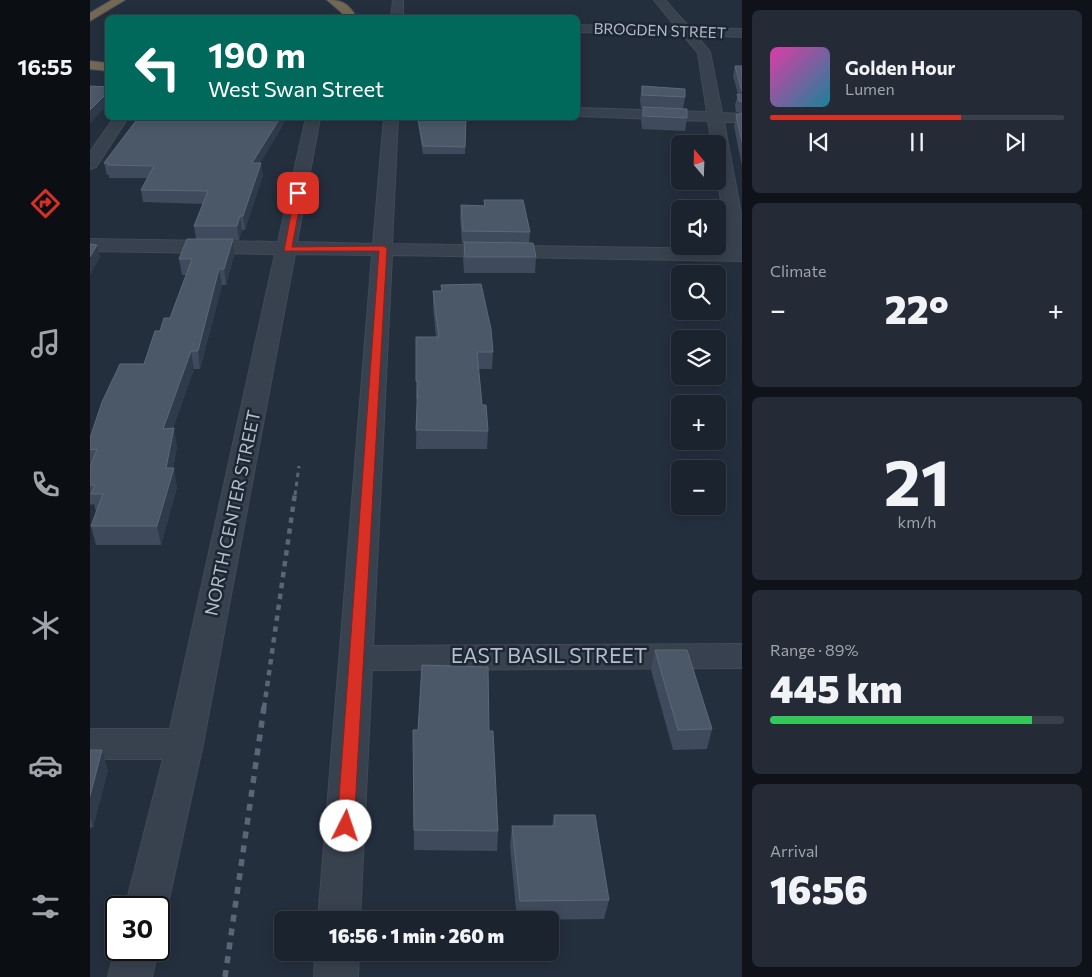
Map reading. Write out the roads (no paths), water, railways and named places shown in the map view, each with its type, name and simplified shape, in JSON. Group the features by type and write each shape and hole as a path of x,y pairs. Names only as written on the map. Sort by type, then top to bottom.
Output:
{"highway":[{"path":"90,4 120,0"},
{"path":"90,18 120,0"},
{"path":"332,0 344,7 348,15"},
{"path":"90,65 105,67"}],"street":[{"path":"397,15 398,0"},
{"path":"90,244 287,249 383,248 741,255 714,117 704,52 659,0"},
{"name":"BROGDEN STREET","path":"580,29 742,33"},
{"path":"580,112 742,118"},
{"path":"90,164 120,120"},
{"name":"NORTH CENTER STREET","path":"149,896 185,744 313,120"},
{"path":"340,911 391,120"},
{"name":"EAST BASIL STREET","path":"356,658 742,656"},
{"path":"90,744 185,744"},
{"path":"130,977 134,961"},
{"path":"336,977 337,961"}],"railway":[{"path":"295,495 299,466"},
{"path":"264,708 295,493"},
{"path":"225,977 264,707"}]}
